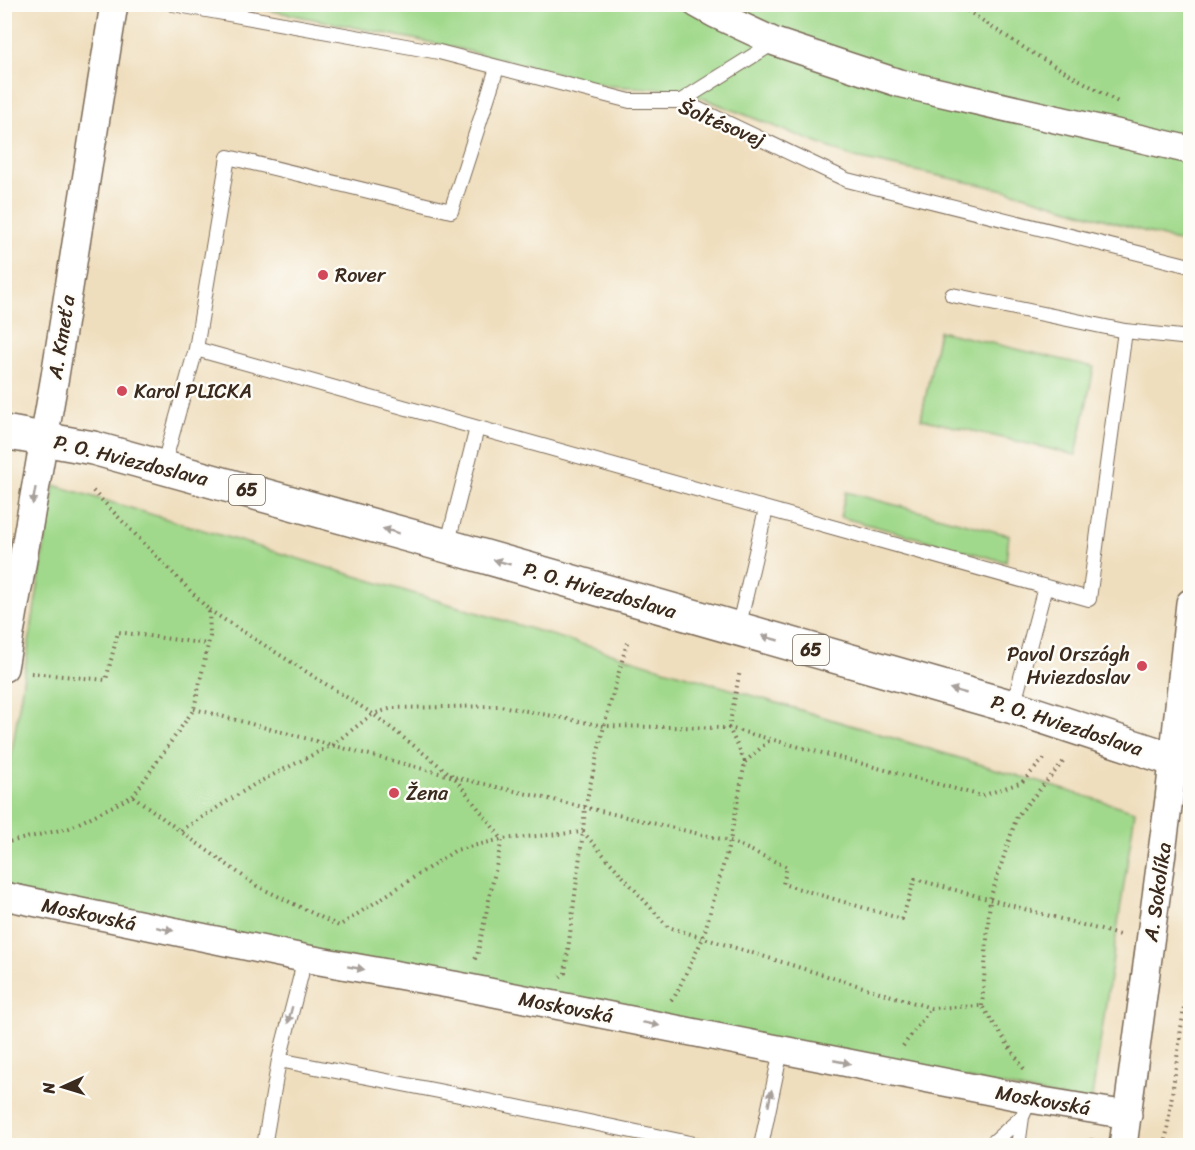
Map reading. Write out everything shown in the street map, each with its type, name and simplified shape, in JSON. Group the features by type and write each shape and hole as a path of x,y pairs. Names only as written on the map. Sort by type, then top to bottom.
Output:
{"main road":[{"name":"P. O. Hviezdoslava","path":"4,432 93,448 447,546 1013,707 1182,762"}],"street":[{"name":"A. Kmeťa","path":"17,670 45,438 114,4"},
{"path":"698,4 775,42 899,83 1191,150"},
{"name":"A. Sokolíka","path":"1123,1146 1182,762 1191,603"},
{"name":"Moskovská","path":"4,896 303,958 534,1000 1027,1098 1128,1115"}],"lane":[{"name":"Šoltésovej","path":"173,4 439,52 630,102 681,100 846,180 1191,266"},
{"path":"681,100 775,42"},
{"path":"164,467 196,349 228,157 451,211 497,68"},
{"path":"951,295 1125,331 1191,338"},
{"path":"196,349 1089,599 1125,331"},
{"path":"447,546 477,428"},
{"path":"738,629 766,509"},
{"path":"1013,707 1045,587"},
{"path":"264,1146 279,1060 301,975 303,958"},
{"path":"761,1146 781,1050"},
{"path":"279,1060 704,1146"},
{"path":"989,1146 1027,1098"},
{"path":"1018,1146 1027,1098"}],"path":[{"path":"957,4 1029,51 1121,104"},
{"path":"91,489 209,610 373,714 454,777 502,839 477,956 459,986"},
{"path":"4,843 69,828 133,796 194,709 210,636 209,610"},
{"path":"17,670 106,680 118,632 208,644"},
{"path":"534,1000 565,973 585,807 628,639"},
{"path":"643,1022 675,996 702,938 730,841 745,762 729,728 740,670"},
{"path":"180,831 255,784 332,745 373,714 393,708 501,706 604,726 729,728 982,796 1022,782 1045,758"},
{"path":"194,709 454,777 730,841 788,867 783,884 902,919 915,879 1124,936"},
{"path":"745,762 771,739"},
{"path":"1027,1098 982,1006 990,899 1017,816 1064,761"},
{"path":"133,796 257,886 339,926 456,850 502,839 583,832"},
{"path":"583,832 668,927 931,1008 982,1006"},
{"path":"1165,1146 1191,963"},
{"path":"885,1070 931,1008"}],"green space":[{"path":"243,5 1190,5 1190,245 1010,191 855,158 682,90 609,86 443,45"},
{"path":"939,331 1094,367 1076,455 921,419"},
{"path":"54,485 1135,811 1091,1103 5,892 5,795"},
{"path":"846,492 1009,535 1006,562 840,517"}],"place":[{"name":"Rover","path":"323,275"},
{"name":"Karol PLICKA","path":"122,391"},
{"name":"Pavol Országh Hviezdoslav","path":"1142,666"},
{"name":"Žena","path":"394,793"}]}
